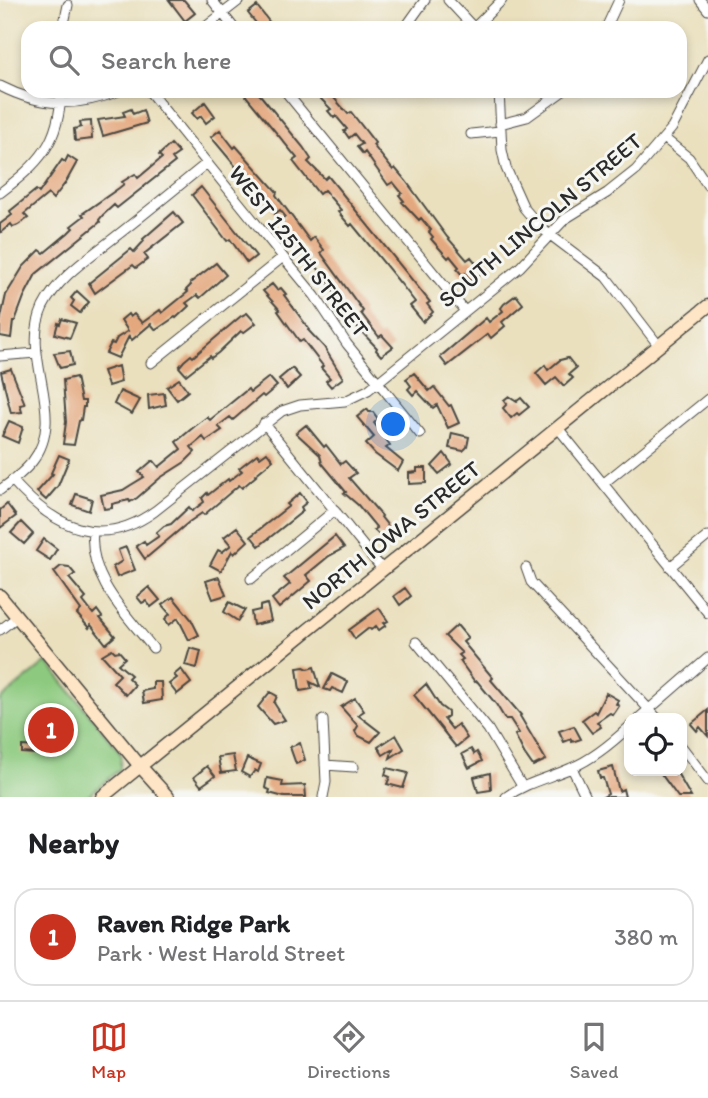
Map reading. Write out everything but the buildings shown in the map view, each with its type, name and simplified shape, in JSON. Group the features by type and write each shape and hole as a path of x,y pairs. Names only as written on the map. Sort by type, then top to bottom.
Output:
{"street":[{"path":"212,0 229,21"},
{"path":"213,21 240,0"},
{"path":"410,21 425,0"},
{"path":"448,0 468,21"},
{"path":"481,21 502,0"},
{"path":"609,21 619,0"},
{"path":"700,0 708,10"},
{"path":"65,21 68,5"},
{"name":"SOUTH LINCOLN STREET","path":"12,481 46,514 68,526 93,531 122,528 142,521 264,423 289,407 345,401 368,390 520,267 574,211 620,183 650,156 678,117 708,59"},
{"path":"0,86 21,94"},
{"path":"31,98 61,103 89,102 100,98"},
{"path":"0,194 32,169 44,155 55,131 61,98"},
{"name":"WEST 125TH STREET","path":"155,98 284,257 377,383 420,434"},
{"path":"291,98 464,310"},
{"path":"499,98 506,168 524,208 549,235 606,277 659,346"},
{"path":"471,134 500,128 527,117 553,98"},
{"path":"664,138 689,158 708,186"},
{"path":"0,490 32,463 40,450 47,409 35,338 40,317 50,296 59,284 207,163"},
{"path":"151,363 284,257"},
{"name":"NORTH IOWA STREET","path":"102,797 708,306"},
{"path":"0,356 36,353"},
{"path":"604,483 708,399"},
{"path":"264,423 382,569"},
{"path":"558,428 708,612"},
{"path":"251,579 335,510"},
{"path":"93,531 93,554 102,582 153,648"},
{"path":"670,567 708,536"},
{"path":"526,568 531,582 653,713"},
{"path":"0,596 168,797"},
{"path":"0,630 17,617"},
{"path":"416,642 433,659 488,729 522,786"},
{"path":"645,713 708,658"},
{"path":"323,720 326,782 323,797"},
{"path":"506,797 522,786 572,768 599,753 624,731"},
{"path":"687,754 708,781"},
{"path":"325,765 354,767"},
{"path":"572,768 586,797"}],"green space":[{"path":"47,662 117,748 121,755 120,769 87,797 0,797 0,700"}],"place":[{"name":"Raven Ridge Park","path":"51,730"}]}
